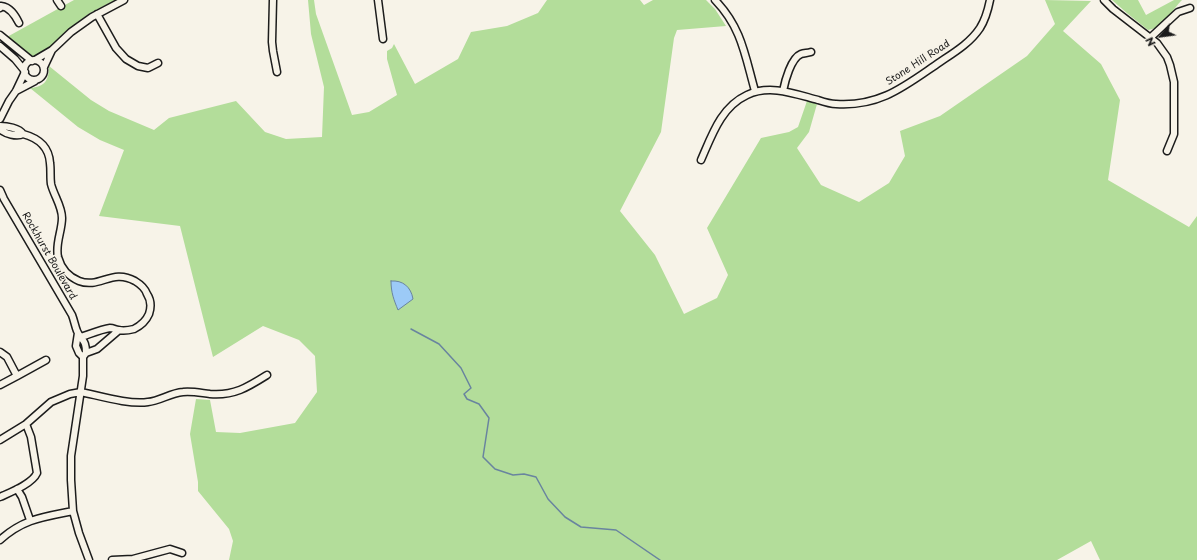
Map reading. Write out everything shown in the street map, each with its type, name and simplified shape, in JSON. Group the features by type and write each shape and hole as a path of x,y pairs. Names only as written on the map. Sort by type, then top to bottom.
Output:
{"street":[{"path":"57,0 60,6"},
{"path":"0,119 16,91 26,64 52,50 71,32 97,14 124,0"},
{"path":"273,0 272,42 277,72"},
{"path":"378,0 383,39"},
{"path":"715,0 726,12 736,28 743,47 755,91"},
{"name":"Stone Hill Road","path":"701,160 720,118 734,102 740,98 755,91 771,89 834,104 844,104 866,102 894,93 968,41 981,27 990,0"},
{"path":"1104,0 1113,9 1157,42 1167,57 1174,82 1174,134 1167,151"},
{"path":"0,8 1,6 12,11 19,22"},
{"path":"1150,38 1178,12 1190,8"},
{"path":"97,14 116,48 126,59 138,66 148,68 158,63"},
{"path":"0,34 33,61 41,63 44,67"},
{"path":"0,46 15,59 28,78 35,81"},
{"path":"16,91 43,76 44,67 52,50"},
{"path":"782,91 795,60 800,54 811,52"},
{"path":"0,128 3,132 20,136 23,134 34,138 46,148 50,159 52,185 61,208 62,215 57,250 58,258 63,269 74,279 85,283 98,282 115,276 128,278 140,285 147,292 150,301 150,310 145,320 139,326 133,329 118,330 115,328 80,335"},
{"name":"Rockhurst Boulevard","path":"0,190 72,314 86,346 81,392 71,456 73,511 89,560"},
{"path":"84,355 97,349 118,330"},
{"name":"Rockhurst Boulevard","path":"80,335 76,346 79,353 84,355"},
{"path":"0,352 7,358 18,376"},
{"path":"0,385 46,360"},
{"path":"0,440 26,424 51,402 70,394 81,392 136,403 146,403 161,399 177,392 212,394 234,392 242,390 267,375"},
{"path":"0,497 31,481 37,473 32,438 26,424"},
{"path":"17,489 22,497 30,520"},
{"path":"0,540 14,528 30,520 73,511"},
{"path":"112,560 133,559 170,550 182,553"}],"green space":[{"path":"74,0 115,0 90,13 66,31 40,56 30,56 7,37"},
{"path":"308,0 314,0 316,14 352,115 369,112 397,95 387,59 387,51 392,48 394,44 415,84 458,59 471,32 507,26 538,13 547,0 640,0 644,5 653,0 706,0 715,9 726,26 677,30 674,38 661,132 620,211 655,255 684,314 717,298 728,275 707,228 761,138 789,132 798,127 807,101 817,104 809,132 797,148 821,185 859,202 889,183 905,156 900,131 940,116 1027,56 1055,24 1045,0 1091,1 1063,31 1101,64 1120,100 1108,180 1189,227 1197,216 1197,560 1100,560 1091,541 1057,560 229,560 233,541 229,529 198,491 198,482 190,434 196,399 210,400 216,432 240,433 295,423 317,392 315,356 299,340 263,326 213,357 180,226 99,216 124,150 100,140 78,127 30,88 39,86 45,82 48,75 49,66 91,100 109,111 154,130 169,118 236,101 265,132 286,139 322,137 324,87 311,34"},
{"path":"1112,0 1138,0 1146,15 1174,0 1182,0 1163,22 1153,29 1148,30"}],"water":[{"path":"391,281 406,285 413,299 398,310 392,293"}],"waterway":[{"path":"411,329 439,344 461,368 471,388 464,394 467,399 479,404 489,418 483,457 495,469 513,475 524,474 536,477 548,499 565,517 581,527 616,530 660,560"}]}
